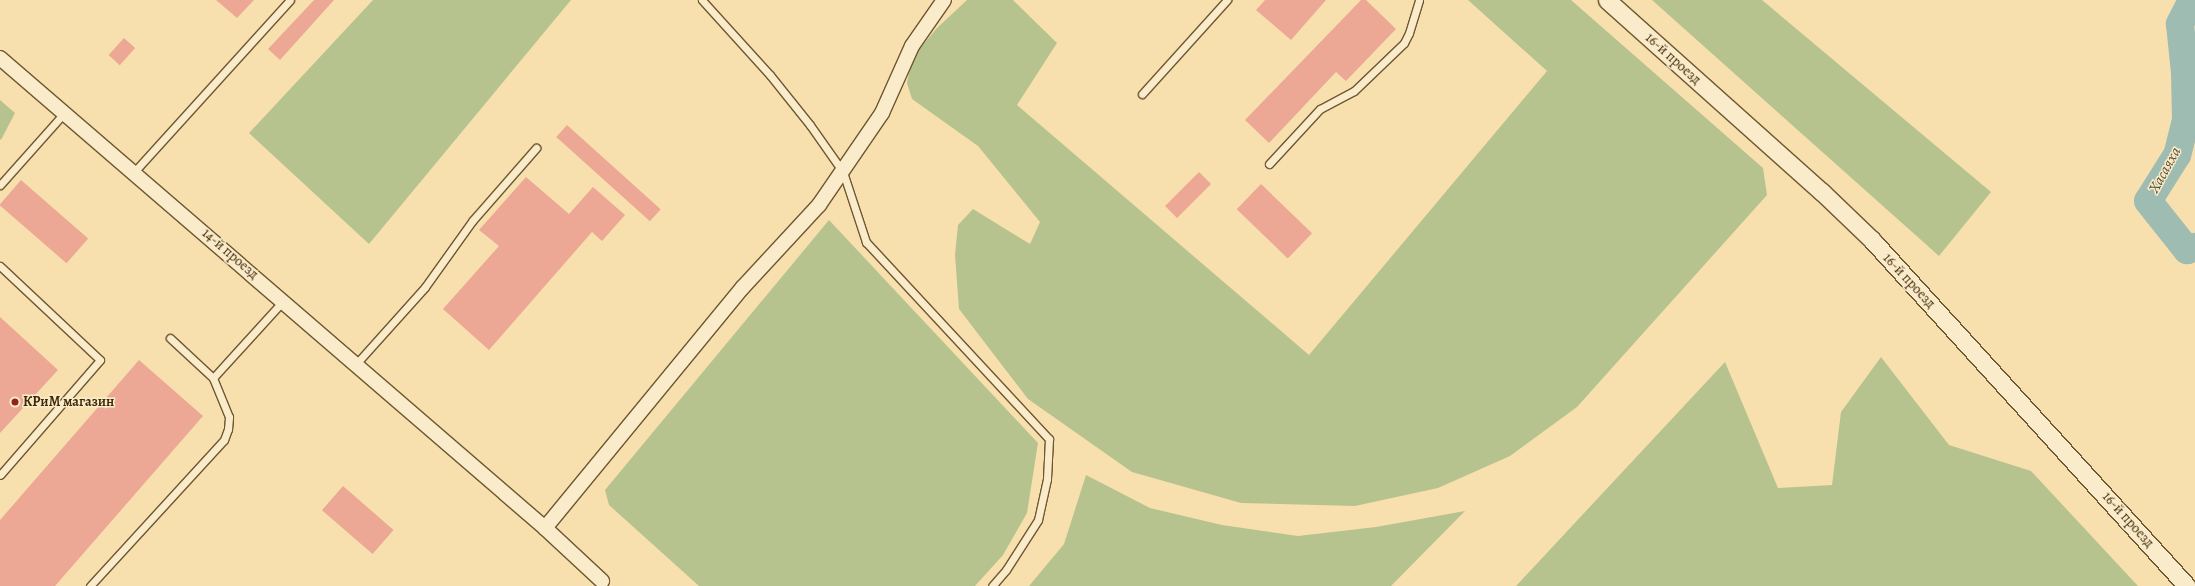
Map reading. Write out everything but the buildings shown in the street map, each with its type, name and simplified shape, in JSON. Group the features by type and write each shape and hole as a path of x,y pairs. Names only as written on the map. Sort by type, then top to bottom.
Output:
{"street":[{"path":"545,528 743,287 819,205 882,113 912,46 944,0"},
{"name":"16-й проезд","path":"1607,0 1822,192 1872,240 2187,586"},
{"name":"14-й проезд","path":"0,58 65,112 458,452 545,528 603,584"}],"lane":[{"path":"134,172 290,0"},
{"path":"702,0 783,91 810,125 843,172 866,242 1049,439 1047,479 1038,520 992,586"},
{"path":"1142,94 1227,0"},
{"path":"1269,164 1320,109 1354,91 1404,43 1409,33 1418,0"},
{"path":"0,185 65,112"},
{"path":"356,364 425,287 473,220 536,148"},
{"path":"0,266 100,360 0,475"},
{"path":"213,378 283,300"},
{"path":"90,586 224,440 228,429 228,417 213,378 170,338"}],"green space":[{"path":"373,0 571,0 369,244 249,133"},
{"path":"967,0 1013,0 1057,43 1017,105 1309,355 1547,71 1468,0 1571,0 1763,168 1767,195 1577,407 1510,456 1438,488 1355,506 1241,503 1132,472 1028,399 959,309 955,255 958,225 973,209 1030,244 1040,222 978,146 912,99 907,83 912,58 937,28"},
{"path":"1652,0 1762,0 1991,192 1939,256"},
{"path":"0,100 15,113 1,140 0,139"},
{"path":"829,220 1038,443 1027,513 1003,555 975,586 699,586 609,505 605,490"},
{"path":"1881,357 1949,445 2031,471 2138,586 1516,586 1725,362 1778,488 1832,485 1841,412"},
{"path":"1086,475 1150,508 1222,525 1298,536 1376,527 1465,511 1391,586 1029,586 1064,544"}],"waterway":[{"name":"Хасаяха","path":"2192,0 2180,24 2185,72 2186,120 2177,155 2148,201 2187,250 2195,247"}],"place":[{"name":"КРиМ магазин","path":"15,402"}]}
